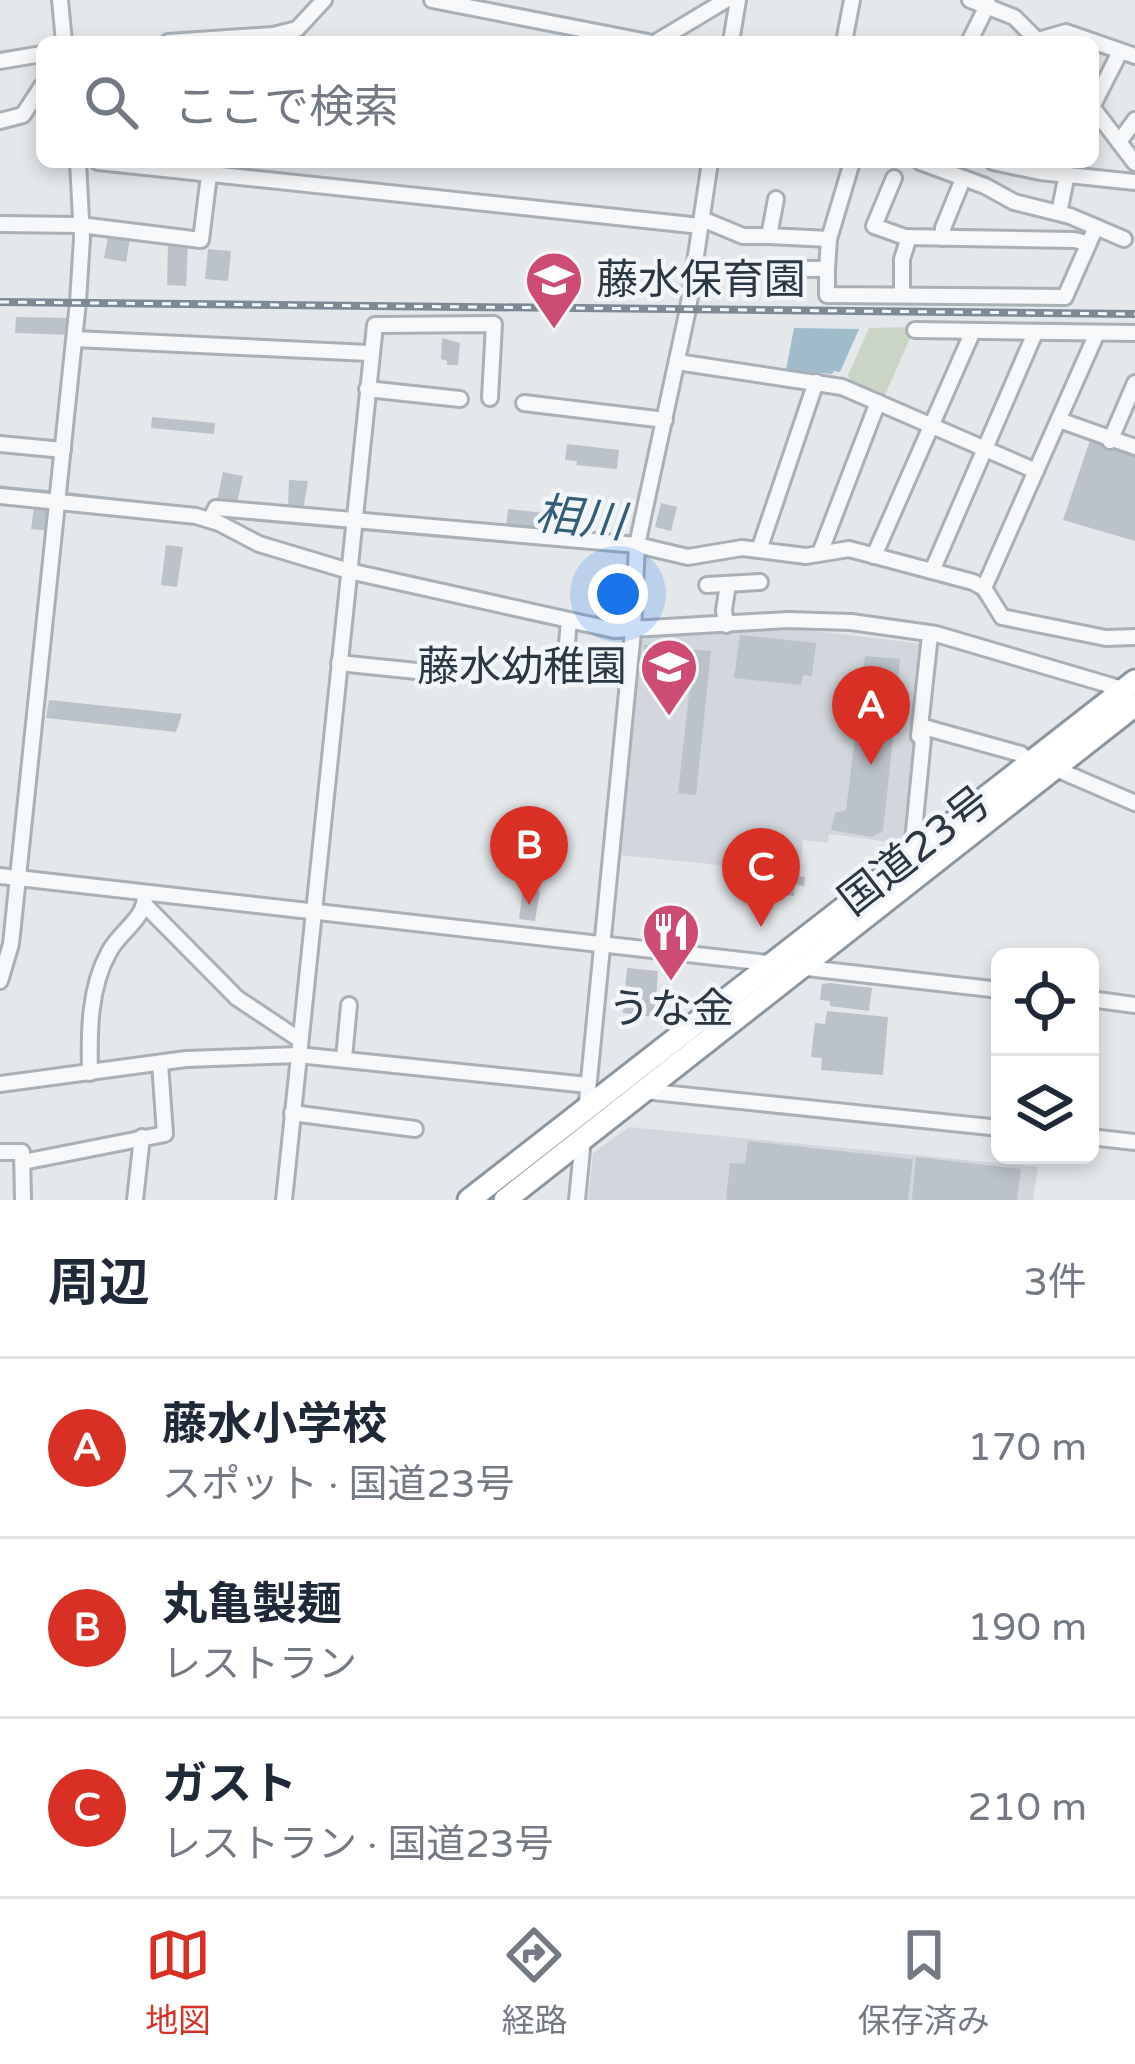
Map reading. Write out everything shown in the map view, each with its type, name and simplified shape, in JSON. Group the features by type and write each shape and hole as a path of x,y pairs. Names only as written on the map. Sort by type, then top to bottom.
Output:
{"highway":[{"name":"国道23号","path":"469,1200 587,1097 1030,762 1132,692"},
{"name":"国道23号","path":"505,1200 1054,768 1132,692"}],"street":[{"path":"60,0 63,36"},
{"path":"259,36 297,29 324,0"},
{"path":"432,0 621,36"},
{"path":"663,36 726,0"},
{"path":"731,36 738,0"},
{"path":"845,36 852,0"},
{"path":"970,0 1015,16 1034,36"},
{"path":"972,36 988,4"},
{"path":"1099,97 1127,54"},
{"path":"0,61 36,55"},
{"path":"0,121 23,115 36,95"},
{"path":"1099,114 1135,163"},
{"path":"1119,142 1135,120"},
{"path":"0,981 10,944 59,496 74,339 78,168"},
{"path":"149,168 701,222 743,236 829,239"},
{"path":"577,1200 633,631 636,550 649,473 677,362 709,168"},
{"path":"850,168 829,239 827,295 1065,297 1096,227"},
{"path":"935,168 1014,202 1059,213 1124,239"},
{"path":"1021,168 1135,182"},
{"path":"1059,213 1067,174"},
{"path":"0,224 80,225 201,240 208,175"},
{"path":"894,178 874,226 909,238 1087,244"},
{"path":"943,238 963,179"},
{"path":"769,236 776,199"},
{"path":"902,295 902,259 909,238"},
{"path":"693,268 827,269"},
{"path":"284,1200 375,326 494,324 490,398"},
{"path":"915,330 1135,333"},
{"path":"874,556 973,331"},
{"path":"932,571 1035,333"},
{"path":"984,588 1096,333"},
{"path":"74,339 369,353"},
{"path":"677,362 842,387 1036,471"},
{"path":"760,550 816,382"},
{"path":"1110,441 1135,383"},
{"path":"367,389 460,399"},
{"path":"820,553 878,402"},
{"path":"524,403 665,420"},
{"path":"1059,420 1135,447"},
{"path":"0,444 63,450"},
{"path":"0,496 59,496 213,515 688,556 742,548 797,556 842,548 984,588 1002,616 1106,638 1135,637"},
{"path":"213,515 259,544 349,571 569,620 633,631 850,622 930,635 1132,692"},
{"path":"707,585 760,582"},
{"path":"726,625 728,584"},
{"path":"566,655 569,620"},
{"path":"913,841 930,635"},
{"path":"339,663 455,675"},
{"path":"920,726 1021,754 1030,762"},
{"path":"1054,768 1135,802"},
{"path":"0,876 145,899 313,912 991,988"},
{"path":"89,1072 87,1028 108,953 145,899"},
{"path":"145,899 208,973 299,1047"},
{"path":"1099,1000 1135,1005"},
{"path":"344,1058 350,1005"},
{"path":"0,1084 299,1047 587,1097"},
{"path":"23,1162 165,1134 160,1063"},
{"path":"643,1091 991,1127"},
{"path":"292,1113 416,1129"},
{"path":"136,1200 142,1137"},
{"path":"1099,1138 1135,1142"},
{"path":"0,1152 22,1152 23,1200"}],"shaded area":[{"path":"807,630 923,644 912,739 920,741 908,841 829,834 828,843 803,840 799,873 619,855 641,641 646,636 708,631"},
{"path":"629,1127 1038,1167 1033,1200 588,1200 593,1153"}],"green space":[{"path":"915,327 884,397 851,381 848,375 869,328"}],"water":[{"path":"794,328 859,329 840,372 832,374 786,370"}],"building":[{"path":"108,236 130,239 126,262 104,258"},
{"path":"168,243 188,244 186,286 167,285"},
{"path":"208,249 231,251 228,281 205,279"},
{"path":"16,317 72,318 72,335 15,333"},
{"path":"442,338 460,343 458,365 447,365 441,359"},
{"path":"152,417 215,423 214,434 151,428"},
{"path":"1090,440 1135,453 1135,541 1063,520"},
{"path":"567,444 619,450 617,469 565,460"},
{"path":"223,472 243,476 237,503 217,500"},
{"path":"289,480 308,481 303,511 288,509"},
{"path":"35,499 55,502 51,531 31,529"},
{"path":"661,503 677,507 671,531 655,527"},
{"path":"508,509 564,515 562,535 506,529"},
{"path":"166,545 183,547 177,587 161,585"},
{"path":"597,581 618,581 617,621 595,620"},
{"path":"740,635 816,643 812,676 803,675 801,685 734,678"},
{"name":"藤水幼稚園","path":"644,645 711,651 696,795 678,793 691,676 662,673 660,682 641,680"},
{"path":"865,656 900,659 897,689 910,693 905,720 895,720 883,831 872,837 831,830 835,813 846,810"},
{"path":"49,700 182,714 176,732 46,718"},
{"path":"743,871 805,877 804,886 795,884 794,896 753,892 742,889"},
{"path":"523,889 540,891 535,921 519,919"},
{"path":"627,968 658,971 655,1017 623,1013"},
{"path":"822,984 872,988 869,1011 830,1006 830,1001 820,1000"},
{"path":"827,1011 888,1017 883,1075 821,1070 822,1058 811,1057 815,1023 825,1024"},
{"path":"748,1141 913,1159 908,1200 726,1200 730,1163 745,1164"},
{"path":"916,1157 1021,1169 1017,1200 912,1200"}],"waterway":[{"name":"相川","path":"0,487 52,492"},
{"name":"相川","path":"61,493 207,510"},
{"name":"相川","path":"359,527 385,530"},
{"name":"相川","path":"974,590 990,611"}],"railway":[{"path":"0,302 1135,314"}],"place":[{"name":"藤水保育園","path":"554,331"},
{"name":"藤水幼稚園","path":"669,718"},
{"name":"藤水小学校","path":"871,765"},
{"name":"丸亀製麺","path":"529,905"},
{"name":"ガスト","path":"761,927"},
{"name":"うな金","path":"671,983"}]}
